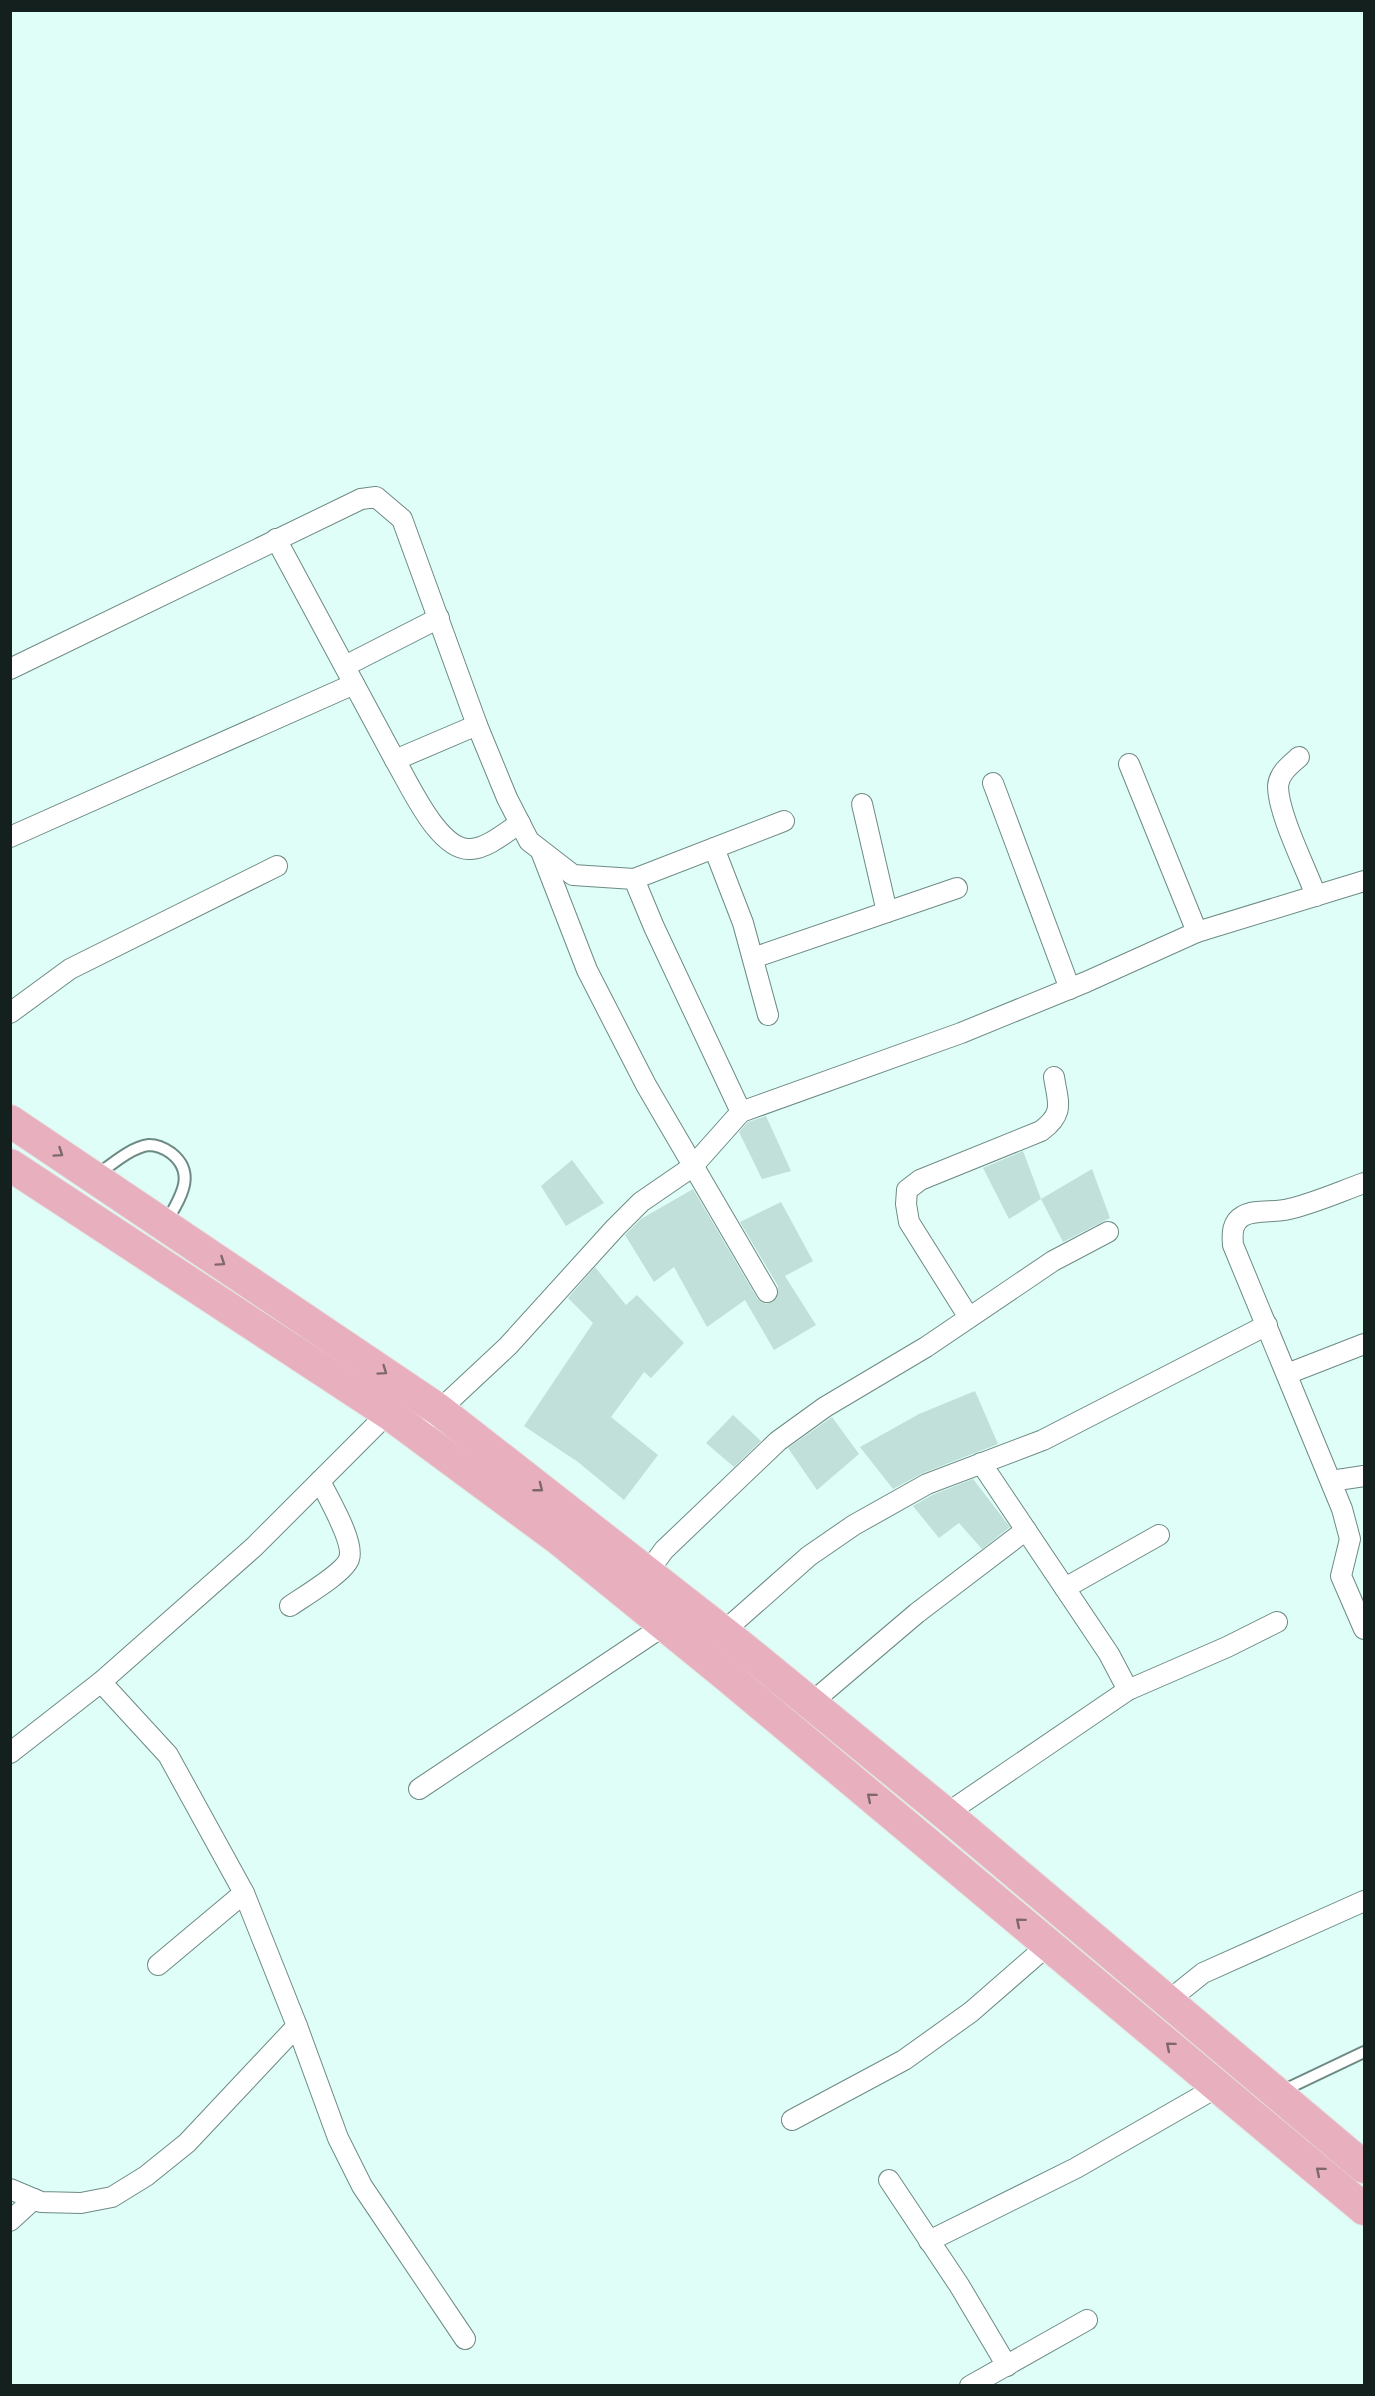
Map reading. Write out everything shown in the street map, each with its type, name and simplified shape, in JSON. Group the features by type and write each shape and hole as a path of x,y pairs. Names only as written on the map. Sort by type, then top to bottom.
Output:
{"main road":[{"path":"10,1121 439,1410 811,1703 1365,2167"},
{"path":"10,1165 388,1413 560,1540 1365,2209"}],"street":[{"path":"10,669 361,499 376,497 402,519 477,724 529,841 541,851 573,875 634,879 784,821"},
{"path":"276,539 396,760 442,837 454,847 471,849 487,844 520,823"},
{"path":"345,666 439,618"},
{"path":"10,837 354,684"},
{"path":"396,760 477,724"},
{"path":"1299,756 1283,771 1278,784 1282,807 1316,896"},
{"path":"1129,764 1197,932"},
{"path":"993,783 1070,989"},
{"path":"861,804 887,912"},
{"path":"714,848 753,958 768,1015"},
{"path":"541,851 587,970 646,1085 767,1292"},
{"path":"10,1013 70,969 277,866"},
{"path":"634,879 654,927 741,1112"},
{"path":"417,1434 439,1410 508,1346 641,1202 692,1167 741,1112 961,1033 1070,989 1197,932 1365,881"},
{"path":"753,958 957,888"},
{"path":"968,1316 909,1222 906,1204 907,1190 920,1180 1041,1131 1056,1120 1059,1112 1054,1077"},
{"path":"1365,1183 1286,1210 1244,1215 1235,1222 1232,1233 1233,1245 1342,1509 1350,1539 1341,1576 1365,1629"},
{"path":"647,1573 682,1531 778,1441 825,1407 926,1347 968,1316 1053,1261 1108,1232"},
{"path":"723,1632 809,1556 854,1525 927,1484 1043,1440 1267,1325"},
{"path":"1287,1374 1365,1344"},
{"path":"10,1753 101,1682 254,1547 388,1413"},
{"path":"981,1463 1109,1654 1128,1690"},
{"path":"1331,1481 1365,1476"},
{"path":"290,1606 342,1568 349,1559 349,1542 320,1481"},
{"path":"811,1703 917,1613 1026,1530"},
{"path":"1065,1588 1159,1534"},
{"path":"946,1814 1128,1690 1216,1652 1276,1622"},
{"path":"419,1789 665,1625"},
{"path":"101,1682 168,1755 244,1893 297,2026 338,2138 363,2186 465,2339"},
{"path":"158,1965 244,1893"},
{"path":"1168,2001 1203,1973 1365,1901"},
{"path":"792,2120 904,2060 971,2012 1048,1945"},
{"path":"10,2189 41,2202 81,2203 112,2198 146,2176 187,2143 297,2026"},
{"path":"929,2241 1076,2168 1219,2086"},
{"path":"889,2180 1007,2366"},
{"path":"10,2221 34,2199"},
{"path":"970,2385 1087,2320"}],"lane":[{"path":"94,1177 135,1150 149,1145 162,1147 176,1157 187,1182 165,1225"},
{"path":"1277,2093 1365,2052"}],"building":[{"path":"766,1116 791,1171 762,1179 739,1132 748,1122"},
{"path":"1023,1151 1041,1199 1009,1219 983,1168"},
{"path":"572,1160 604,1203 566,1226 541,1186"},
{"path":"1092,1169 1110,1218 1063,1242 1041,1199"},
{"path":"693,1189 757,1298 766,1304 777,1298 778,1286 740,1222 781,1202 813,1261 785,1276 816,1325 774,1350 745,1300 707,1327 674,1267 654,1282 625,1235 641,1219"},
{"path":"595,1267 626,1305 637,1295 684,1343 651,1378 644,1372 611,1417 658,1455 624,1500 578,1462 524,1426 593,1323 568,1298"},
{"path":"975,1391 998,1444 923,1473 893,1489 860,1447 919,1414"},
{"path":"733,1415 761,1441 734,1467 706,1443"},
{"path":"832,1417 859,1454 817,1490 788,1448"},
{"path":"973,1479 1010,1527 982,1549 959,1523 939,1538 913,1506 932,1495"}]}
